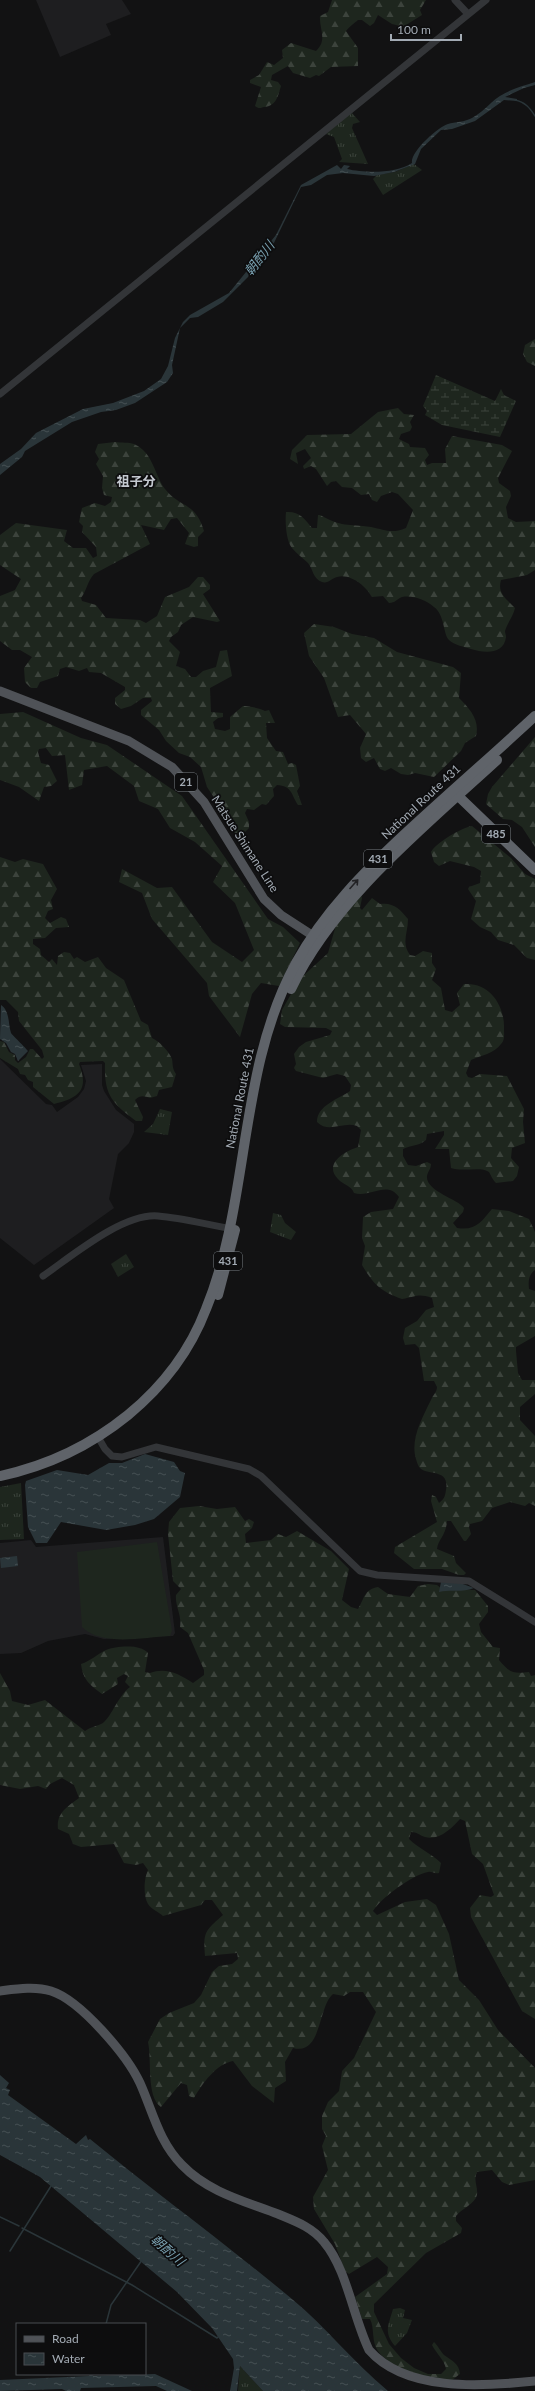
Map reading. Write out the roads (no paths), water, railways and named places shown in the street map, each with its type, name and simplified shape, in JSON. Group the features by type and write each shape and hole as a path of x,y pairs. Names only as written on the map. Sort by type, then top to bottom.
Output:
{"highway":[{"name":"National Route 431","path":"0,1482 40,1472 65,1462 100,1440 137,1407 172,1370 183,1354 206,1309 232,1229 253,1089 266,1032 289,977 316,938 349,902 454,793 535,716"},
{"name":"National Route 431","path":"454,793 535,725"},
{"name":"485","path":"454,793 535,870"},
{"name":"National Route 431","path":"0,1476 38,1466 100,1440"}],"main road":[{"name":"Matsue Shimane Line","path":"0,691 129,741 172,767 204,802 264,899 281,915 316,938"},
{"path":"0,1991 46,1989 69,2001 124,2054 137,2077 163,2140 188,2170 206,2185 224,2194 296,2222 314,2231 334,2256 369,2350 377,2362 393,2376 416,2387 435,2390 535,2381"}],"street":[{"path":"455,0 468,14"},
{"path":"0,394 486,0"},
{"path":"43,1276 122,1223 137,1218 157,1216 232,1229"},
{"path":"100,1440 108,1454 117,1457 156,1447 249,1469 261,1476 360,1571 377,1575 469,1582 535,1622"}],"water":[{"name":"朝酌川","path":"535,82 535,85 524,88 505,97 517,99 517,101 504,100 475,121 452,129 441,130 421,149 415,164 394,172 374,176 343,173 327,175 311,185 301,187 271,249 252,269 248,277 223,302 198,317 190,318 180,328 183,322 190,315 229,293 276,235 301,185 337,165 341,169 344,165 350,166 347,169 371,172 389,171 405,167 412,163 415,153 426,140 444,126 472,118 501,95"},
{"path":"180,328 172,365 173,373 167,382 135,403 116,410 101,412 72,422 25,451 22,457 0,475 0,464 21,449 36,433 83,409 113,403 144,391 161,379 168,366 175,338"},
{"path":"1,1005 6,1011 11,1033 28,1051 18,1061 15,1054 11,1052 6,1043 0,1039"},
{"path":"145,1454 174,1462 180,1471 185,1473 180,1497 154,1519 135,1525 106,1530 61,1522 47,1543 36,1543 28,1527 26,1481 57,1470 88,1475 109,1463 122,1463"},
{"path":"17,1556 18,1566 1,1568 0,1558"},
{"path":"441,1582 460,1583 474,1588 439,1592"},
{"name":"朝酌川","path":"0,2075 9,2083 6,2088 10,2090 8,2095 76,2144 86,2135 88,2140 90,2139 216,2238 304,2310 388,2391 263,2391 240,2366 237,2391 230,2391 234,2368 233,2359 212,2328 177,2292 40,2177 0,2155"},
{"path":"155,2374 192,2391 167,2391 156,2386 81,2388 80,2391 66,2391 62,2389 0,2391 0,2380"}],"waterway":[{"path":"515,100 522,102 535,116"},
{"path":"10,2251 51,2186"},
{"path":"0,2217 19,2226"},
{"path":"22,2228 132,2285 217,2338 218,2337"},
{"path":"106,2323 111,2305 142,2260"}],"district":[{"name":"祖子分","path":"136,481"}]}
